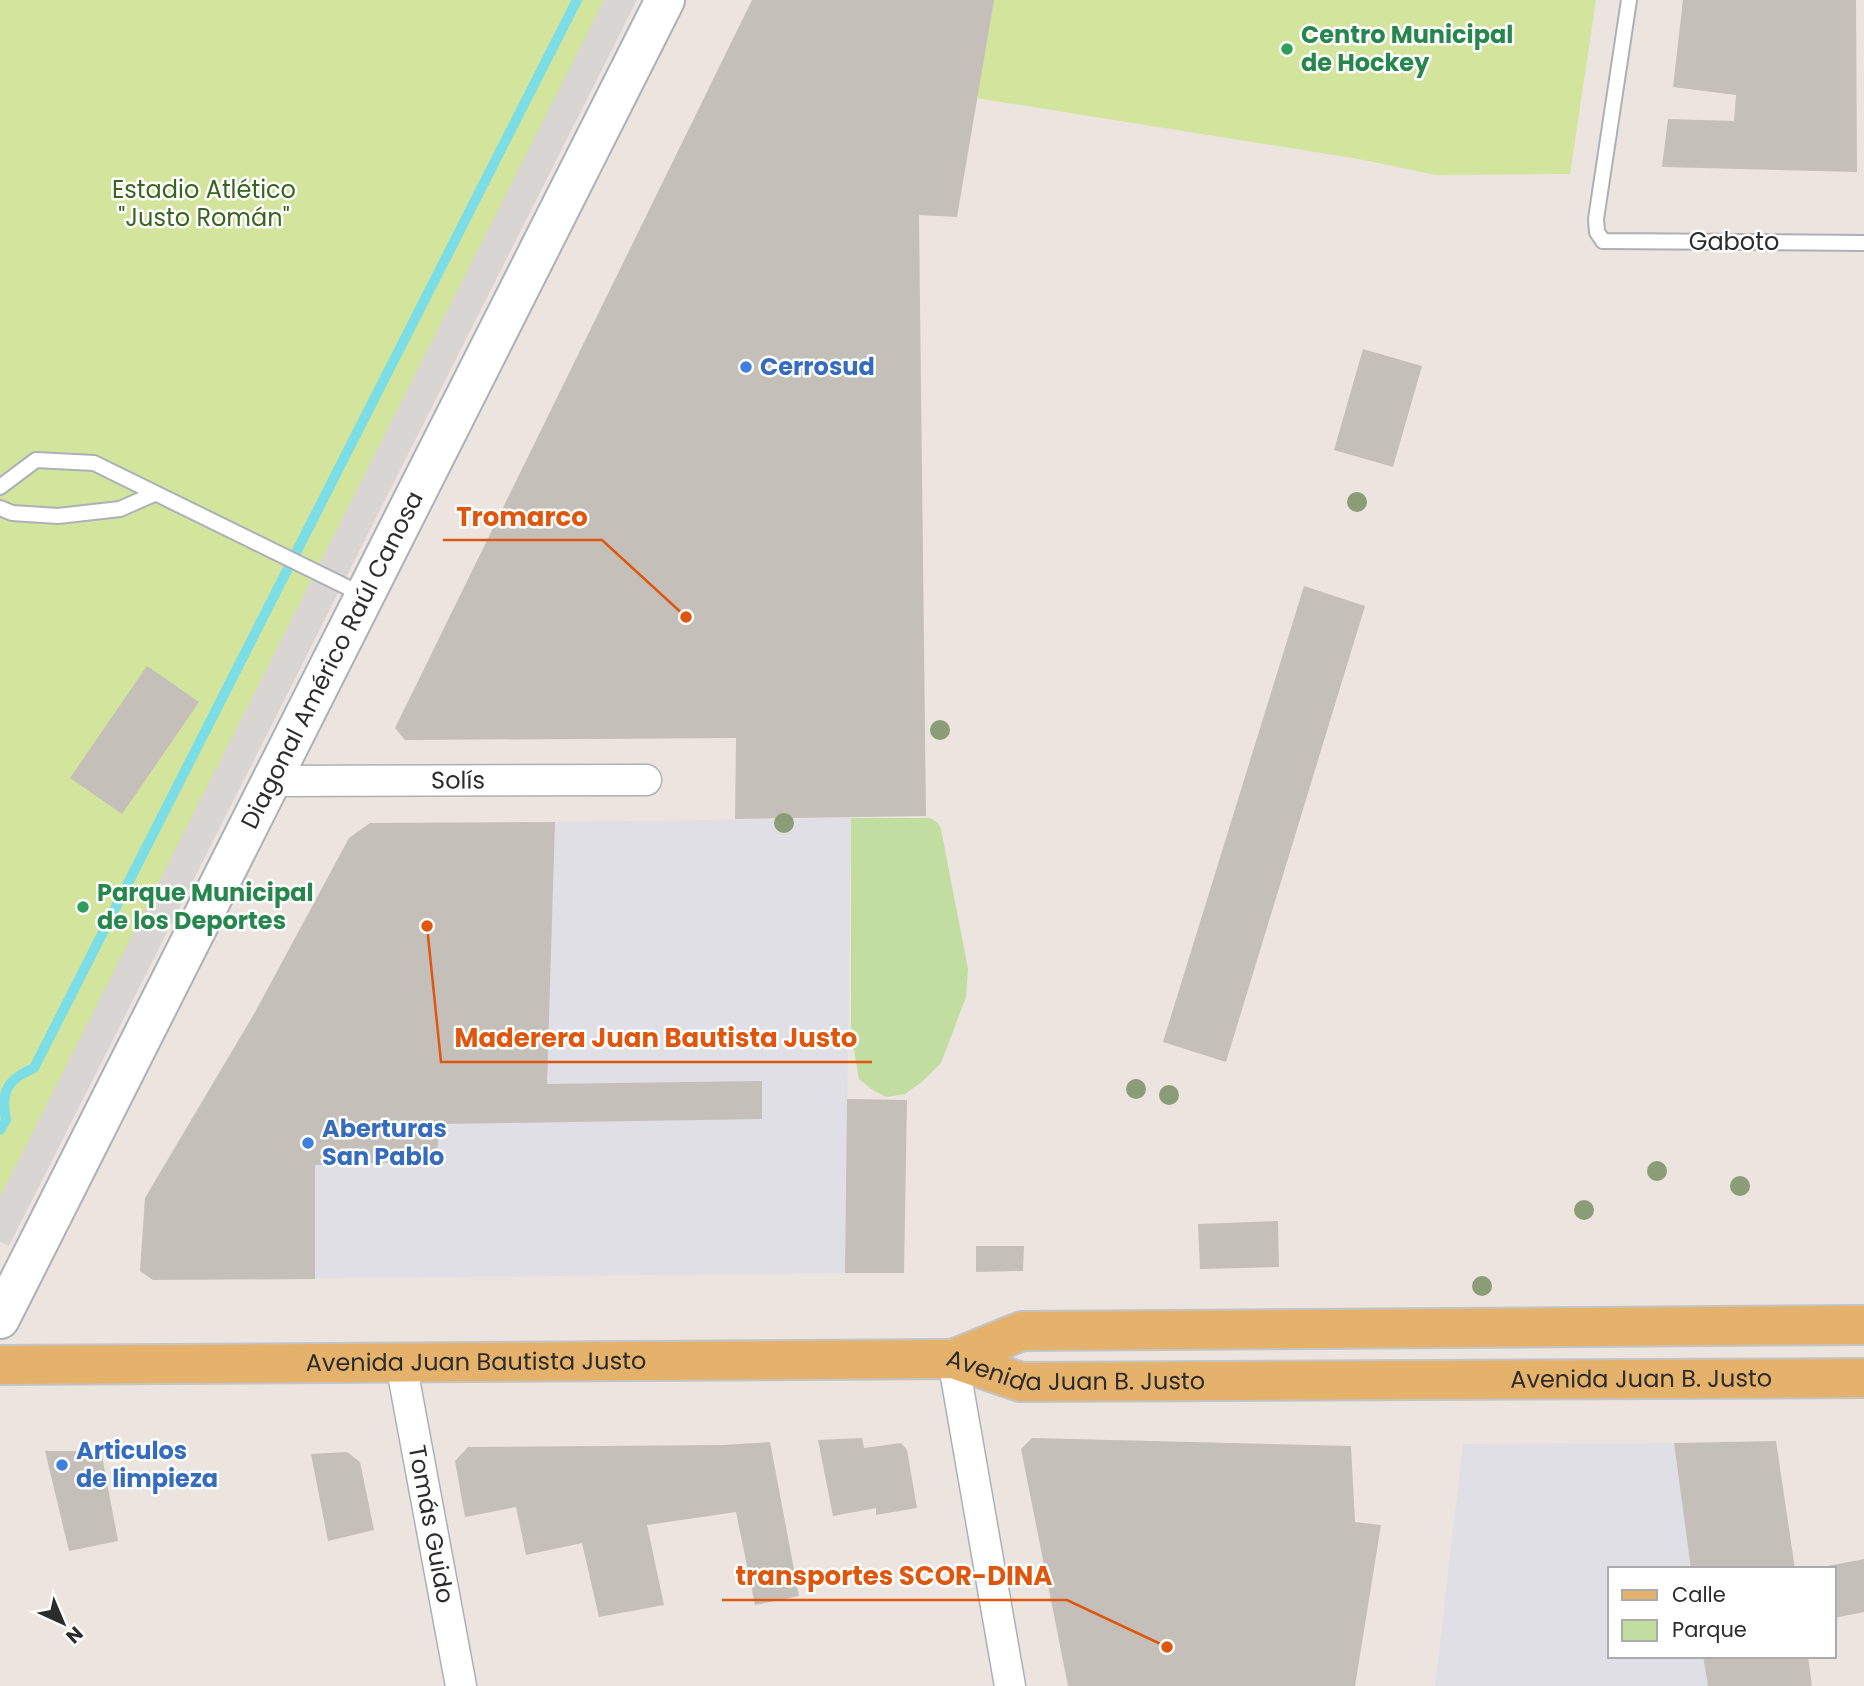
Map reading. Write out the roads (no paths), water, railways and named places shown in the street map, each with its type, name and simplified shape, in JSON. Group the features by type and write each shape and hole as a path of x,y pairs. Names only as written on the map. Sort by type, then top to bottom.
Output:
{"main road":[{"name":"Avenida Juan B. Justo","path":"953,1359 1022,1331 1864,1325"},
{"name":"Avenida Juan B. Justo","path":"953,1359 1021,1382 1864,1378"},
{"name":"Avenida Juan Bautista Justo","path":"0,1365 953,1359"}],"street":[{"name":"Diagonal Américo Raúl Canosa","path":"0,1319 666,0"},
{"name":"Solís","path":"271,781 646,780"},
{"path":"953,1359 1010,1686"},
{"name":"Tomás Guido","path":"401,1363 461,1686"}],"lane":[{"name":"Gaboto","path":"1629,0 1596,219 1597,232 1603,241 1864,243"},
{"path":"0,487 36,460 94,463 364,595"},
{"path":"0,508 12,513 58,516 120,509 154,494"}],"waterway":[{"path":"0,1130 6,1120 4,1101 8,1087 18,1077 34,1068 577,0"}],"place":[{"name":"Centro Municipal de Hockey","path":"1287,49"},
{"name":"Cerrosud","path":"746,367"},
{"name":"Tromarco","path":"686,617"},
{"name":"Parque Municipal de los Deportes","path":"83,907"},
{"name":"Maderera Juan Bautista Justo","path":"427,926"},
{"name":"Aberturas San Pablo","path":"308,1143"},
{"name":"Articulos de limpieza","path":"62,1465"},
{"name":"transportes SCOR-DINA","path":"1167,1647"}],"park label":[{"name":"Estadio Atlético \"Justo Román\"","path":"204,204"}]}
